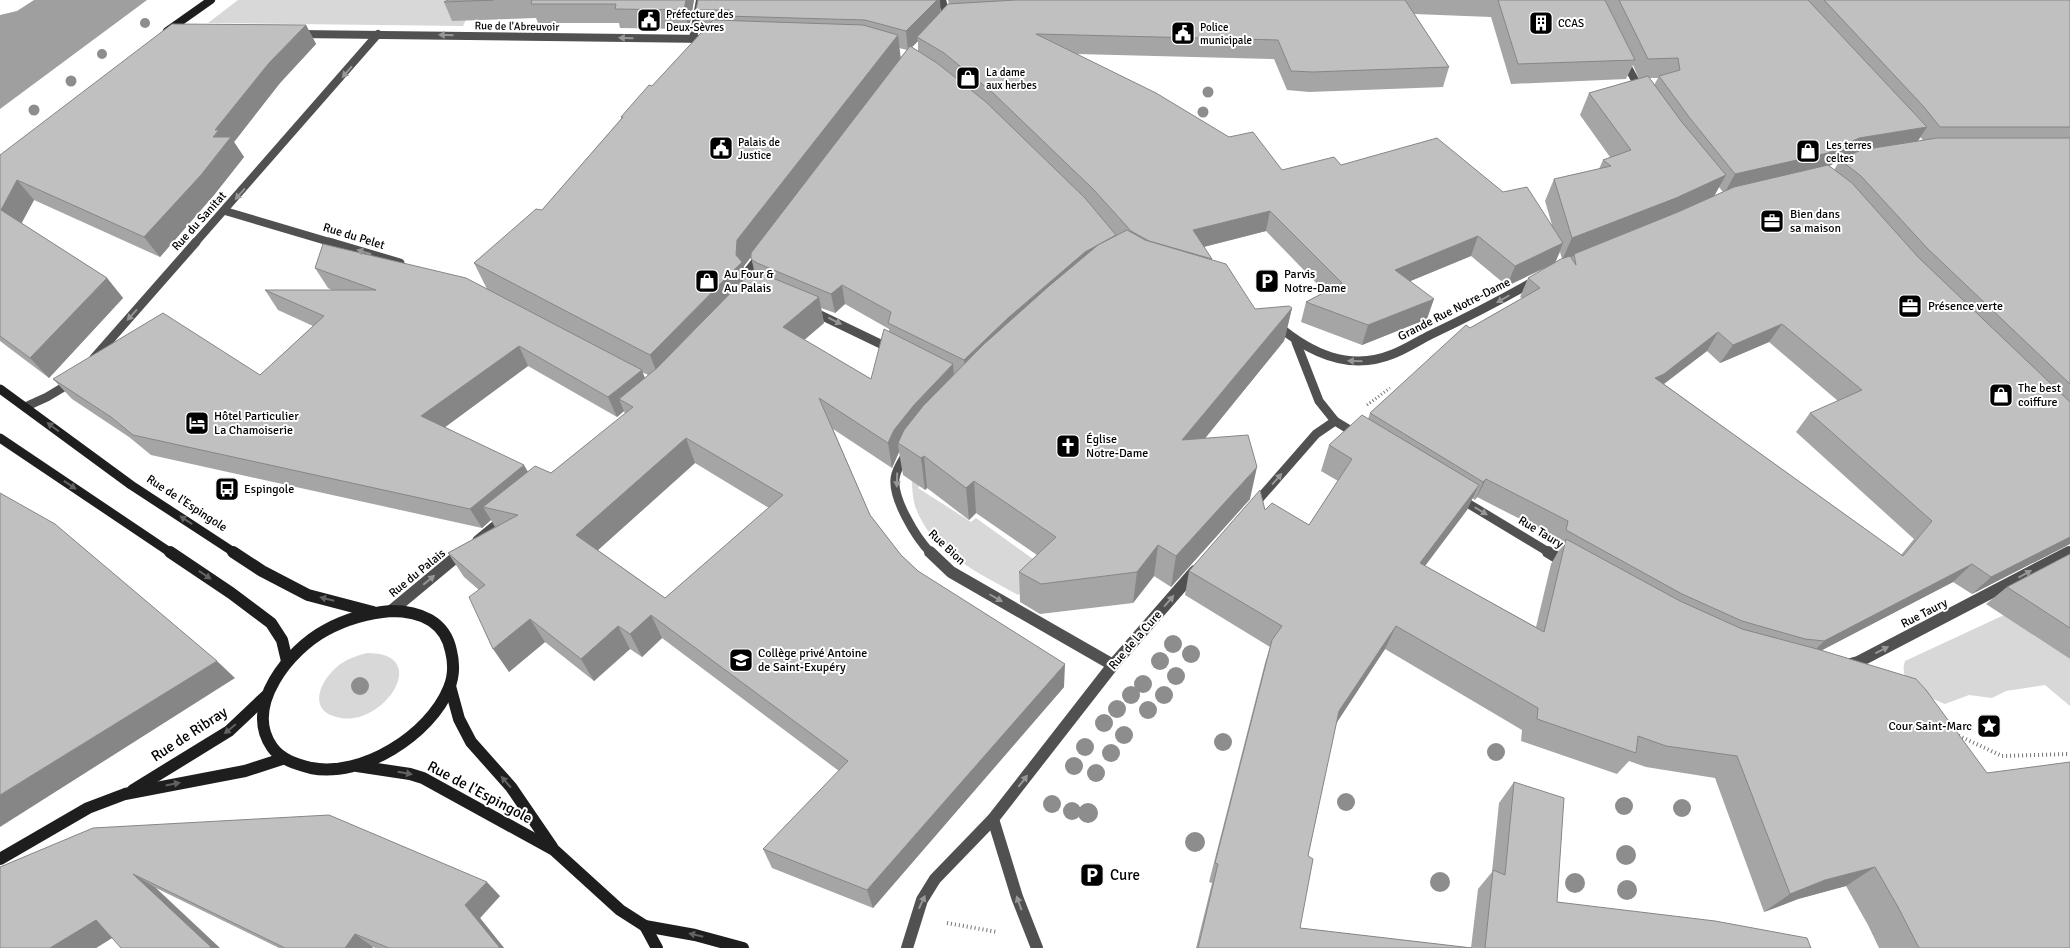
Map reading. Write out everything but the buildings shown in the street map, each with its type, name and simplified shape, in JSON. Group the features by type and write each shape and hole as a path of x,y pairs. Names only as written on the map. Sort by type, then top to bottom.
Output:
{"main road":[{"path":"159,37 211,0"},
{"name":"Rue de l'Espingole","path":"0,389 132,485 262,571 308,594 374,612"},
{"path":"0,438 231,593 271,623 282,640 287,661"},
{"path":"391,610 414,613 431,620 445,631 453,648 454,666 450,686 436,711 415,734 388,752 357,766 329,770 303,768 282,759 270,747 263,732 262,714 266,696 275,678 287,661 306,643 327,629 351,618 391,610"},
{"name":"Rue de l'Espingole","path":"450,686 459,719 471,742 511,787 554,850 620,910 645,926 696,935 743,948"},
{"name":"Rue de Ribray","path":"125,794 229,731 266,696"},
{"name":"Rue de Ribray","path":"0,859 88,808 125,794 245,771 282,759"},
{"name":"Rue de l'Espingole","path":"357,766 410,774 423,778 554,850"},
{"path":"645,926 657,948"}],"street":[{"path":"693,39 700,0"},
{"path":"942,0 947,18"},
{"path":"941,24 947,18 955,17"},
{"path":"167,32 175,32"},
{"name":"Rue de l'Abreuvoir","path":"288,34 712,39"},
{"name":"Rue du Sanitat","path":"86,367 225,211 378,34"},
{"path":"1619,49 1630,75 1646,99"},
{"name":"Rue du Pelet","path":"225,211 409,265"},
{"path":"759,291 749,281 749,270 767,247"},
{"name":"Grande Rue Notre-Dame","path":"1295,342 1310,351 1328,357 1350,362 1372,361 1392,355 1414,342 1473,316 1542,277"},
{"path":"802,307 829,318 897,352"},
{"path":"1271,321 1295,342 1302,355 1319,401 1335,421 1368,441"},
{"path":"25,407 73,382 80,374"},
{"path":"1243,517 1316,434 1335,421"},
{"name":"Rue Bion","path":"916,442 909,448 895,475 898,498 910,526 923,544 951,572 1113,665"},
{"name":"Rue Taury","path":"1450,493 1575,568"},
{"name":"Rue du Palais","path":"391,610 510,513"},
{"name":"Rue Taury","path":"1840,666 1858,662 2070,550"},
{"name":"Rue de la Cure","path":"907,948 922,900 935,879 993,819 1113,665 1206,559"},
{"path":"993,819 1017,897 1037,948"}],"path":[{"path":"1947,730 2002,756 2070,754"},
{"path":"947,923 1003,932"}],"shaded area":[{"path":"34,0 147,0 0,109 0,15 17,11"},
{"path":"238,0 475,0 463,26 208,23"},
{"path":"911,471 926,478 918,488 971,522 976,518 1047,569 1018,595 958,560 944,549 922,522 914,502"},
{"path":"2004,615 2070,659 2070,706 2045,685 2006,691 1992,698 1969,695 1945,704 1922,693 1909,683 1905,677 1905,661"},
{"path":"367,653 387,656 397,664 399,676 395,688 386,701 372,711 357,718 341,718 330,714 323,709 320,702 323,685 334,669 342,663"}],"place":[{"name":"Préfecture des Deux-Sèvres","path":"649,20"},
{"name":"CCAS","path":"1541,23"},
{"name":"Police municipale","path":"1183,33"},
{"name":"La dame aux herbes","path":"968,78"},
{"name":"Palais de Justice","path":"721,148"},
{"name":"Les terres celtes","path":"1808,151"},
{"name":"Bien dans sa maison","path":"1772,221"},
{"name":"Au Four & Au Palais","path":"707,281"},
{"name":"Parvis Notre-Dame","path":"1267,281"},
{"name":"Présence verte","path":"1910,306"},
{"name":"The best coiffure","path":"2001,395"},
{"name":"Hôtel Particulier La Chamoiserie","path":"197,423"},
{"name":"Église Notre-Dame","path":"1068,446"},
{"name":"Espingole","path":"227,489"},
{"name":"Collège privé Antoine de Saint-Exupéry","path":"741,660"},
{"name":"Cour Saint-Marc","path":"1989,726"},
{"name":"Cure","path":"1092,875"}]}
